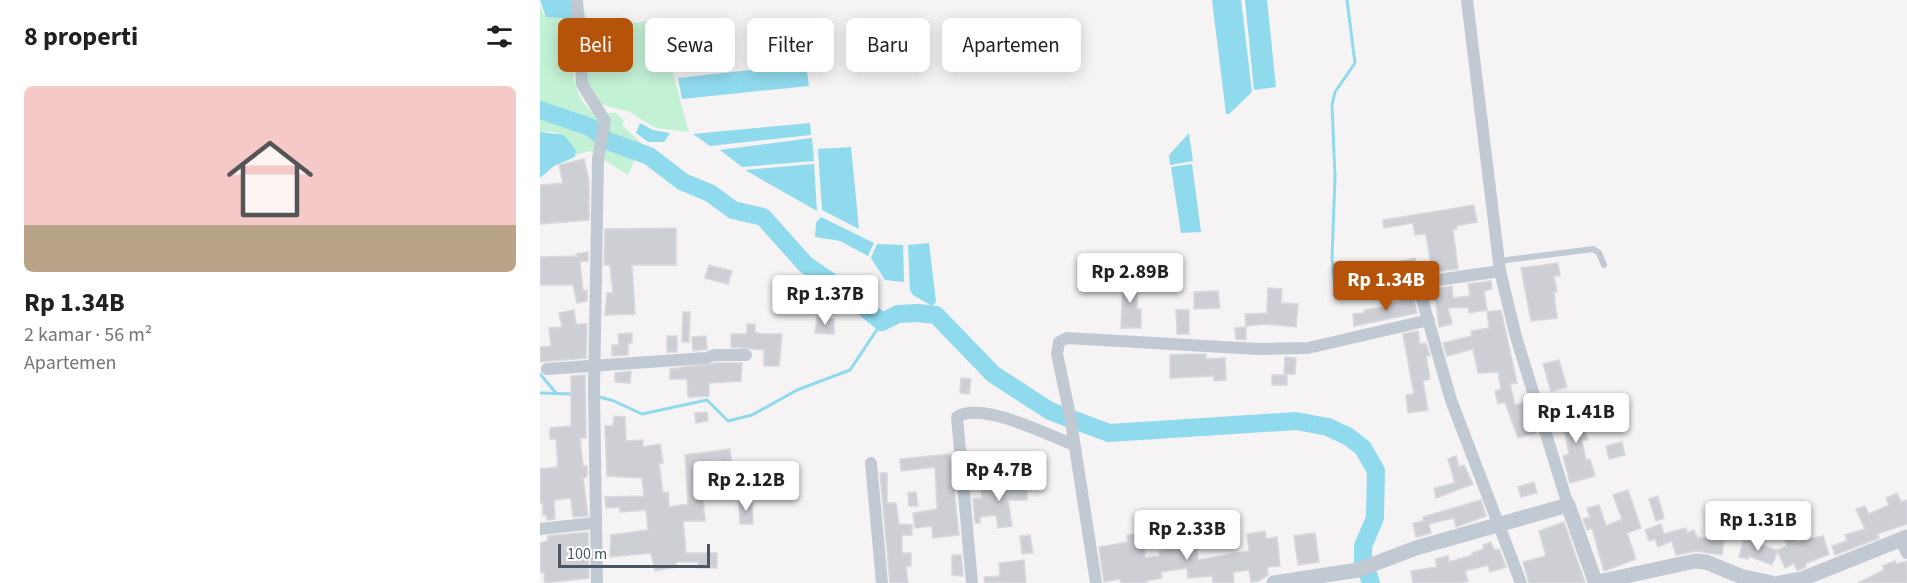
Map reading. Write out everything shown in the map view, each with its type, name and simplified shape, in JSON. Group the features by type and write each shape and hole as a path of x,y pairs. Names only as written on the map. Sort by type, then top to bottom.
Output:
{"street":[{"path":"577,0 582,84 603,114 603,134 598,159 594,394 597,583"},
{"path":"1467,0 1499,266 1516,337 1568,505 1596,582 1607,582 1664,566 1695,561 1706,562 1740,576 1772,583"},
{"path":"1499,266 1422,283 1420,292 1451,400 1521,583"},
{"path":"1096,583 1070,415 1056,348 1059,342 1067,338 1258,349 1308,348 1429,320"},
{"path":"547,369 706,358 714,355 746,355"},
{"path":"972,583 957,417 969,412 988,414 1074,441"},
{"path":"871,463 882,583"},
{"path":"1274,583 1358,570 1378,561 1568,505"},
{"path":"540,528 595,523"},
{"path":"1780,583 1803,579 1905,543"}],"lane":[{"path":"1499,266 1593,249 1599,253 1604,265"}],"green space":[{"path":"581,0 586,18 558,18 558,72 574,72 579,94 593,113 616,113 624,121 622,125 641,143 628,175 590,151 576,155 576,150 555,132 540,132 540,4 544,16"},
{"path":"645,21 645,72 672,72 689,132 655,128 630,112 600,104 587,88 586,72 633,72 633,23"}],"water":[{"path":"540,0 572,0 575,18 546,17"},
{"path":"1212,0 1241,0 1252,92 1229,114 1226,114"},
{"path":"1245,0 1267,0 1276,87 1254,90"},
{"path":"735,72 807,72 809,86 682,99 678,78"},
{"path":"640,123 653,130 670,133 664,142 648,142 636,133"},
{"path":"810,123 811,135 710,146 693,134"},
{"path":"540,132 564,135 576,150 575,157 554,166 540,178"},
{"path":"1189,133 1193,161 1170,165 1169,155"},
{"path":"812,138 814,161 742,167 720,150"},
{"path":"851,147 859,229 822,210 818,149"},
{"path":"814,164 817,211 745,170"},
{"path":"1192,164 1201,232 1181,233 1171,167"},
{"path":"821,217 874,243 868,256 840,241 815,237 816,223"},
{"path":"929,243 936,302 932,306 913,295 910,290 908,245"},
{"path":"877,244 903,245 904,282 885,280 871,258"}],"building":[{"path":"584,159 589,180 589,220 540,224 540,185 563,183 559,165"},
{"path":"1474,205 1477,222 1456,226 1457,229 1453,230 1458,269 1432,272 1426,234 1415,235 1413,223 1384,228 1383,220"},
{"path":"676,228 676,265 632,265 635,314 605,315 607,293 613,293 610,265 604,265 605,229"},
{"path":"588,252 588,261 580,262 583,291 587,290 587,301 577,303 573,285 540,285 540,257 577,256 576,254"},
{"path":"1415,258 1418,273 1396,278 1393,263"},
{"path":"1558,263 1560,276 1554,276 1557,292 1554,292 1557,318 1531,321 1521,268"},
{"path":"709,265 732,271 728,284 705,278"},
{"path":"1123,276 1138,276 1137,309 1141,309 1141,328 1121,328"},
{"path":"1491,281 1492,289 1484,291 1487,310 1469,313 1468,307 1448,308 1452,324 1439,327 1434,289 1452,286 1453,298 1470,296 1468,284"},
{"path":"1268,288 1282,289 1281,303 1298,304 1296,327 1266,324 1246,326 1245,314 1267,313"},
{"path":"1218,291 1220,308 1194,309 1194,292"},
{"path":"1413,297 1417,313 1354,326 1353,314 1390,306 1390,303"},
{"path":"574,310 576,324 587,324 586,358 540,362 540,347 551,346 549,328 562,327 559,313"},
{"path":"1176,310 1189,310 1189,334 1177,334"},
{"path":"1501,310 1517,383 1510,384 1515,405 1523,403 1529,425 1532,425 1535,433 1518,438 1505,402 1498,404 1495,391 1501,389 1498,372 1478,373 1473,349 1447,356 1443,343 1472,336 1471,331 1489,328 1487,312"},
{"path":"683,312 690,312 689,342 682,342"},
{"path":"817,317 834,319 834,334 815,333"},
{"path":"747,324 755,324 755,332 761,334 782,334 779,366 764,366 764,350 731,347 731,334 747,334"},
{"path":"1246,327 1246,340 1236,339 1235,328"},
{"path":"1418,331 1420,344 1426,343 1430,356 1426,356 1430,379 1423,381 1428,410 1408,413 1406,395 1414,394 1403,334"},
{"path":"632,333 632,343 628,343 628,355 612,356 612,345 619,345 618,334"},
{"path":"667,336 677,336 677,352 667,352"},
{"path":"706,336 707,349 693,351 692,337"},
{"path":"1206,354 1206,359 1225,358 1226,380 1214,381 1214,376 1170,378 1170,355"},
{"path":"1285,357 1296,358 1295,374 1284,374"},
{"path":"1559,360 1567,387 1551,391 1543,364"},
{"path":"716,363 742,363 741,381 709,383 709,396 688,397 687,379 670,379 670,369"},
{"path":"631,371 630,383 615,382 615,373"},
{"path":"585,375 586,438 580,438 583,466 587,466 587,477 583,478 588,516 573,517 571,498 554,500 555,519 547,520 546,515 543,515 543,503 540,503 540,469 558,467 556,439 550,439 550,428 571,426 571,376"},
{"path":"1272,375 1287,375 1287,385 1272,385"},
{"path":"961,378 971,379 969,394 960,393"},
{"path":"1569,402 1572,413 1584,409 1588,420 1583,421 1588,440 1582,441 1586,460 1590,459 1595,476 1570,483 1563,456 1569,454 1559,406"},
{"path":"707,412 708,421 696,423 695,413"},
{"path":"614,416 625,417 626,441 643,440 643,447 660,444 663,463 659,463 663,493 668,492 669,507 688,504 685,455 730,449 733,479 722,480 721,460 705,461 706,471 695,472 696,487 702,487 705,521 683,521 686,553 717,553 717,568 698,568 698,562 676,562 676,567 655,571 651,553 610,557 611,535 648,530 646,510 620,512 620,507 606,508 605,497 644,496 642,478 607,476 605,426 613,426"},
{"path":"1622,442 1625,455 1609,459 1606,446"},
{"path":"1002,453 1002,469 981,473 981,454"},
{"path":"950,454 959,535 933,538 932,526 915,528 913,513 937,509 935,467 901,471 900,459"},
{"path":"1456,456 1459,467 1464,465 1473,484 1436,498 1434,488 1455,483 1448,459"},
{"path":"747,472 749,482 735,484 734,474"},
{"path":"880,473 887,473 887,503 896,503 899,524 912,525 912,535 902,535 902,553 911,553 911,566 906,566 908,583 890,583"},
{"path":"1534,482 1537,493 1521,497 1518,487"},
{"path":"1027,483 1027,500 1008,500 1012,526 998,528 996,515 980,517 980,523 975,523 973,499 982,498 981,487"},
{"path":"1628,490 1641,528 1627,533 1636,559 1604,571 1592,528 1587,530 1583,519 1590,517 1587,508 1599,505 1606,526 1622,519 1613,495"},
{"path":"916,492 918,506 909,506 908,493"},
{"path":"1897,493 1901,502 1907,500 1907,524 1877,534 1879,538 1835,555 1832,546 1847,541 1845,535 1865,529 1856,509 1865,506 1869,514 1889,505 1886,498"},
{"path":"1658,496 1664,518 1656,521 1649,499"},
{"path":"1481,500 1486,516 1456,527 1454,518 1429,524 1431,533 1416,537 1413,523 1424,521 1423,517"},
{"path":"739,501 752,501 753,524 740,524"},
{"path":"1564,522 1585,583 1529,583 1523,562 1546,556 1539,531"},
{"path":"1661,524 1664,534 1686,528 1687,533 1694,530 1697,537 1724,541 1722,555 1696,551 1676,555 1672,541 1658,547 1655,539 1649,541 1645,530"},
{"path":"1791,530 1797,542 1823,536 1829,554 1805,564 1806,567 1799,570 1794,563 1785,568 1777,550 1787,546 1782,534"},
{"path":"1265,531 1266,539 1277,537 1280,566 1267,567 1268,575 1259,581 1251,582 1249,570 1233,572 1234,583 1213,583 1212,576 1188,578 1187,568 1161,572 1162,578 1146,581 1147,583 1121,583 1120,579 1104,582 1099,547 1128,542 1127,535 1142,533 1145,558 1160,556 1159,551 1169,549 1167,539 1178,537 1180,548 1197,546 1198,560 1249,551 1247,534"},
{"path":"588,532 589,578 545,583 544,572 540,573 540,543 548,541 548,536"},
{"path":"1315,533 1319,562 1298,565 1294,536"},
{"path":"1030,535 1033,553 1022,554 1020,536"},
{"path":"1744,538 1778,551 1772,565 1749,556 1748,559 1739,557"},
{"path":"1491,542 1494,550 1499,549 1506,567 1490,572 1488,565 1465,571 1468,581 1461,583 1413,583 1411,571 1437,567 1435,559 1448,556 1449,562 1473,555 1472,553 1484,549 1483,545"},
{"path":"952,555 961,555 963,576 952,575"},
{"path":"1024,560 1026,583 985,583 984,577 1000,576 999,563"},
{"path":"1895,561 1896,564 1907,561 1907,583 1858,583 1884,570 1882,566"}],"waterway":[{"path":"1335,288 1332,258 1335,177 1332,105 1335,92 1355,63 1347,0"},
{"path":"540,110 590,127 608,141 649,156 683,182 710,193 733,210 763,217 806,265 843,290 882,322 898,314 936,315 993,374 1050,411 1109,433 1296,421 1328,427 1349,437 1363,448 1376,471 1375,518 1363,546 1363,560 1371,583"},
{"path":"596,396 614,401 642,414 707,400 728,421 752,415 797,390 850,370 882,322"},
{"path":"540,374 556,393"},
{"path":"540,393 574,394"}]}
